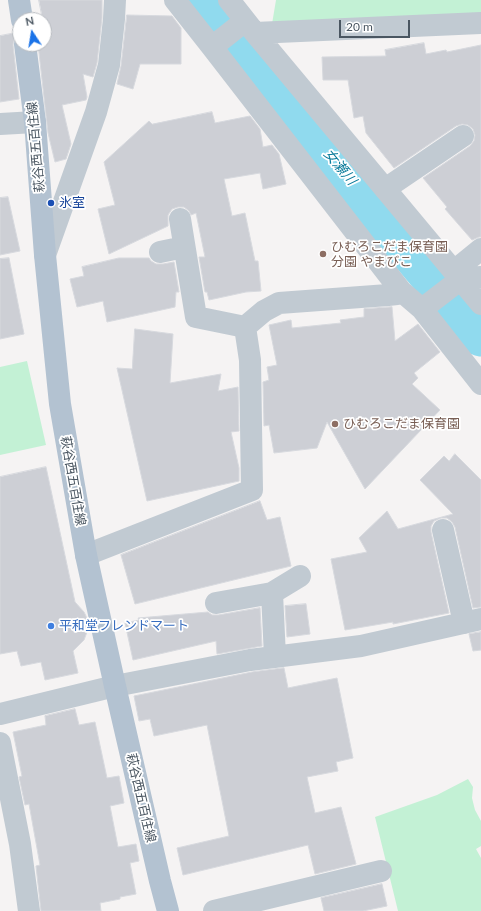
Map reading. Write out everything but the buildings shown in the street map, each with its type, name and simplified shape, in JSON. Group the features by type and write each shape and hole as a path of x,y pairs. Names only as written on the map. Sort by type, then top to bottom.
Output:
{"main road":[{"path":"19,0 21,12"},
{"name":"萩谷西五百住線","path":"26,52 35,122 45,255 60,404 86,555 168,911"}],"street":[{"path":"45,255 96,112 109,65 115,0"},
{"path":"175,0 401,291 422,309 481,384"},
{"path":"229,0 385,189 465,276 481,304"},
{"path":"212,46 250,27 481,23"},
{"path":"0,124 35,122"},
{"path":"385,189 463,136"},
{"path":"180,219 196,317 245,327"},
{"path":"160,252 184,246"},
{"path":"422,309 465,276 481,249"},
{"path":"245,327 264,311 279,303 397,294 401,291"},
{"path":"86,555 252,490 250,360 245,327"},
{"path":"0,714 115,686 250,660 361,646 472,621 442,530"},
{"path":"216,603 272,593 300,576"},
{"path":"272,593 275,657"},
{"path":"0,743 20,844 29,911"},
{"path":"214,911 381,871"}],"green space":[{"path":"276,0 481,0 481,14 272,24"},
{"path":"27,361 46,445 0,455 0,367"},
{"path":"468,779 473,787 472,798 475,810 481,821 481,846 476,849 481,858 481,911 398,911 375,817 437,795"}],"waterway":[{"name":"女瀬川","path":"199,0 481,335"}],"place":[{"name":"氷室","path":"51,203"},
{"name":"ひむろこだま保育園 分園 やまびこ","path":"323,254"},
{"name":"ひむろこだま保育園","path":"335,424"},
{"name":"平和堂フレンドマート","path":"51,626"}]}
